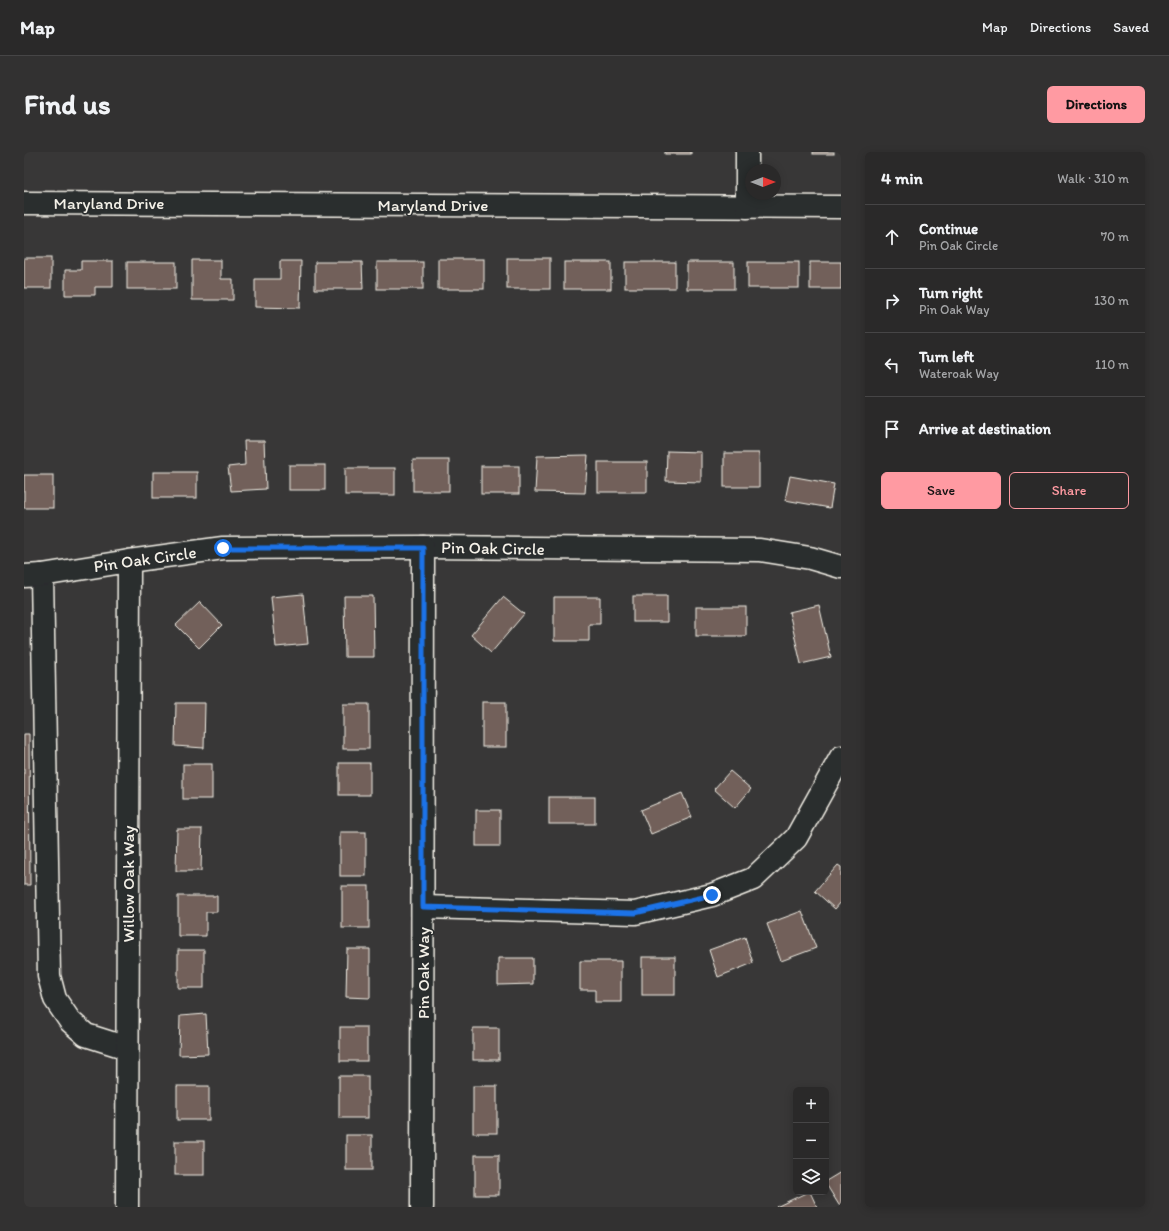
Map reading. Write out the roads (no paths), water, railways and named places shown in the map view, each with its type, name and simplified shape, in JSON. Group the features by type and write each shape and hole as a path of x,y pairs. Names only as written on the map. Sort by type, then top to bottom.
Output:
{"street":[{"path":"747,152 747,207"},
{"name":"Maryland Drive","path":"24,203 841,207"},
{"name":"Pin Oak Circle","path":"33,575 223,548 760,550 810,558 841,568"},
{"name":"Pin Oak Way","path":"422,1207 423,548"},
{"name":"Willow Oak Way","path":"127,1207 129,561"},
{"path":"33,575 49,976 55,999 70,1022 86,1035 127,1048"},
{"path":"423,907 635,913 712,895 752,879 796,838 841,756"}]}
